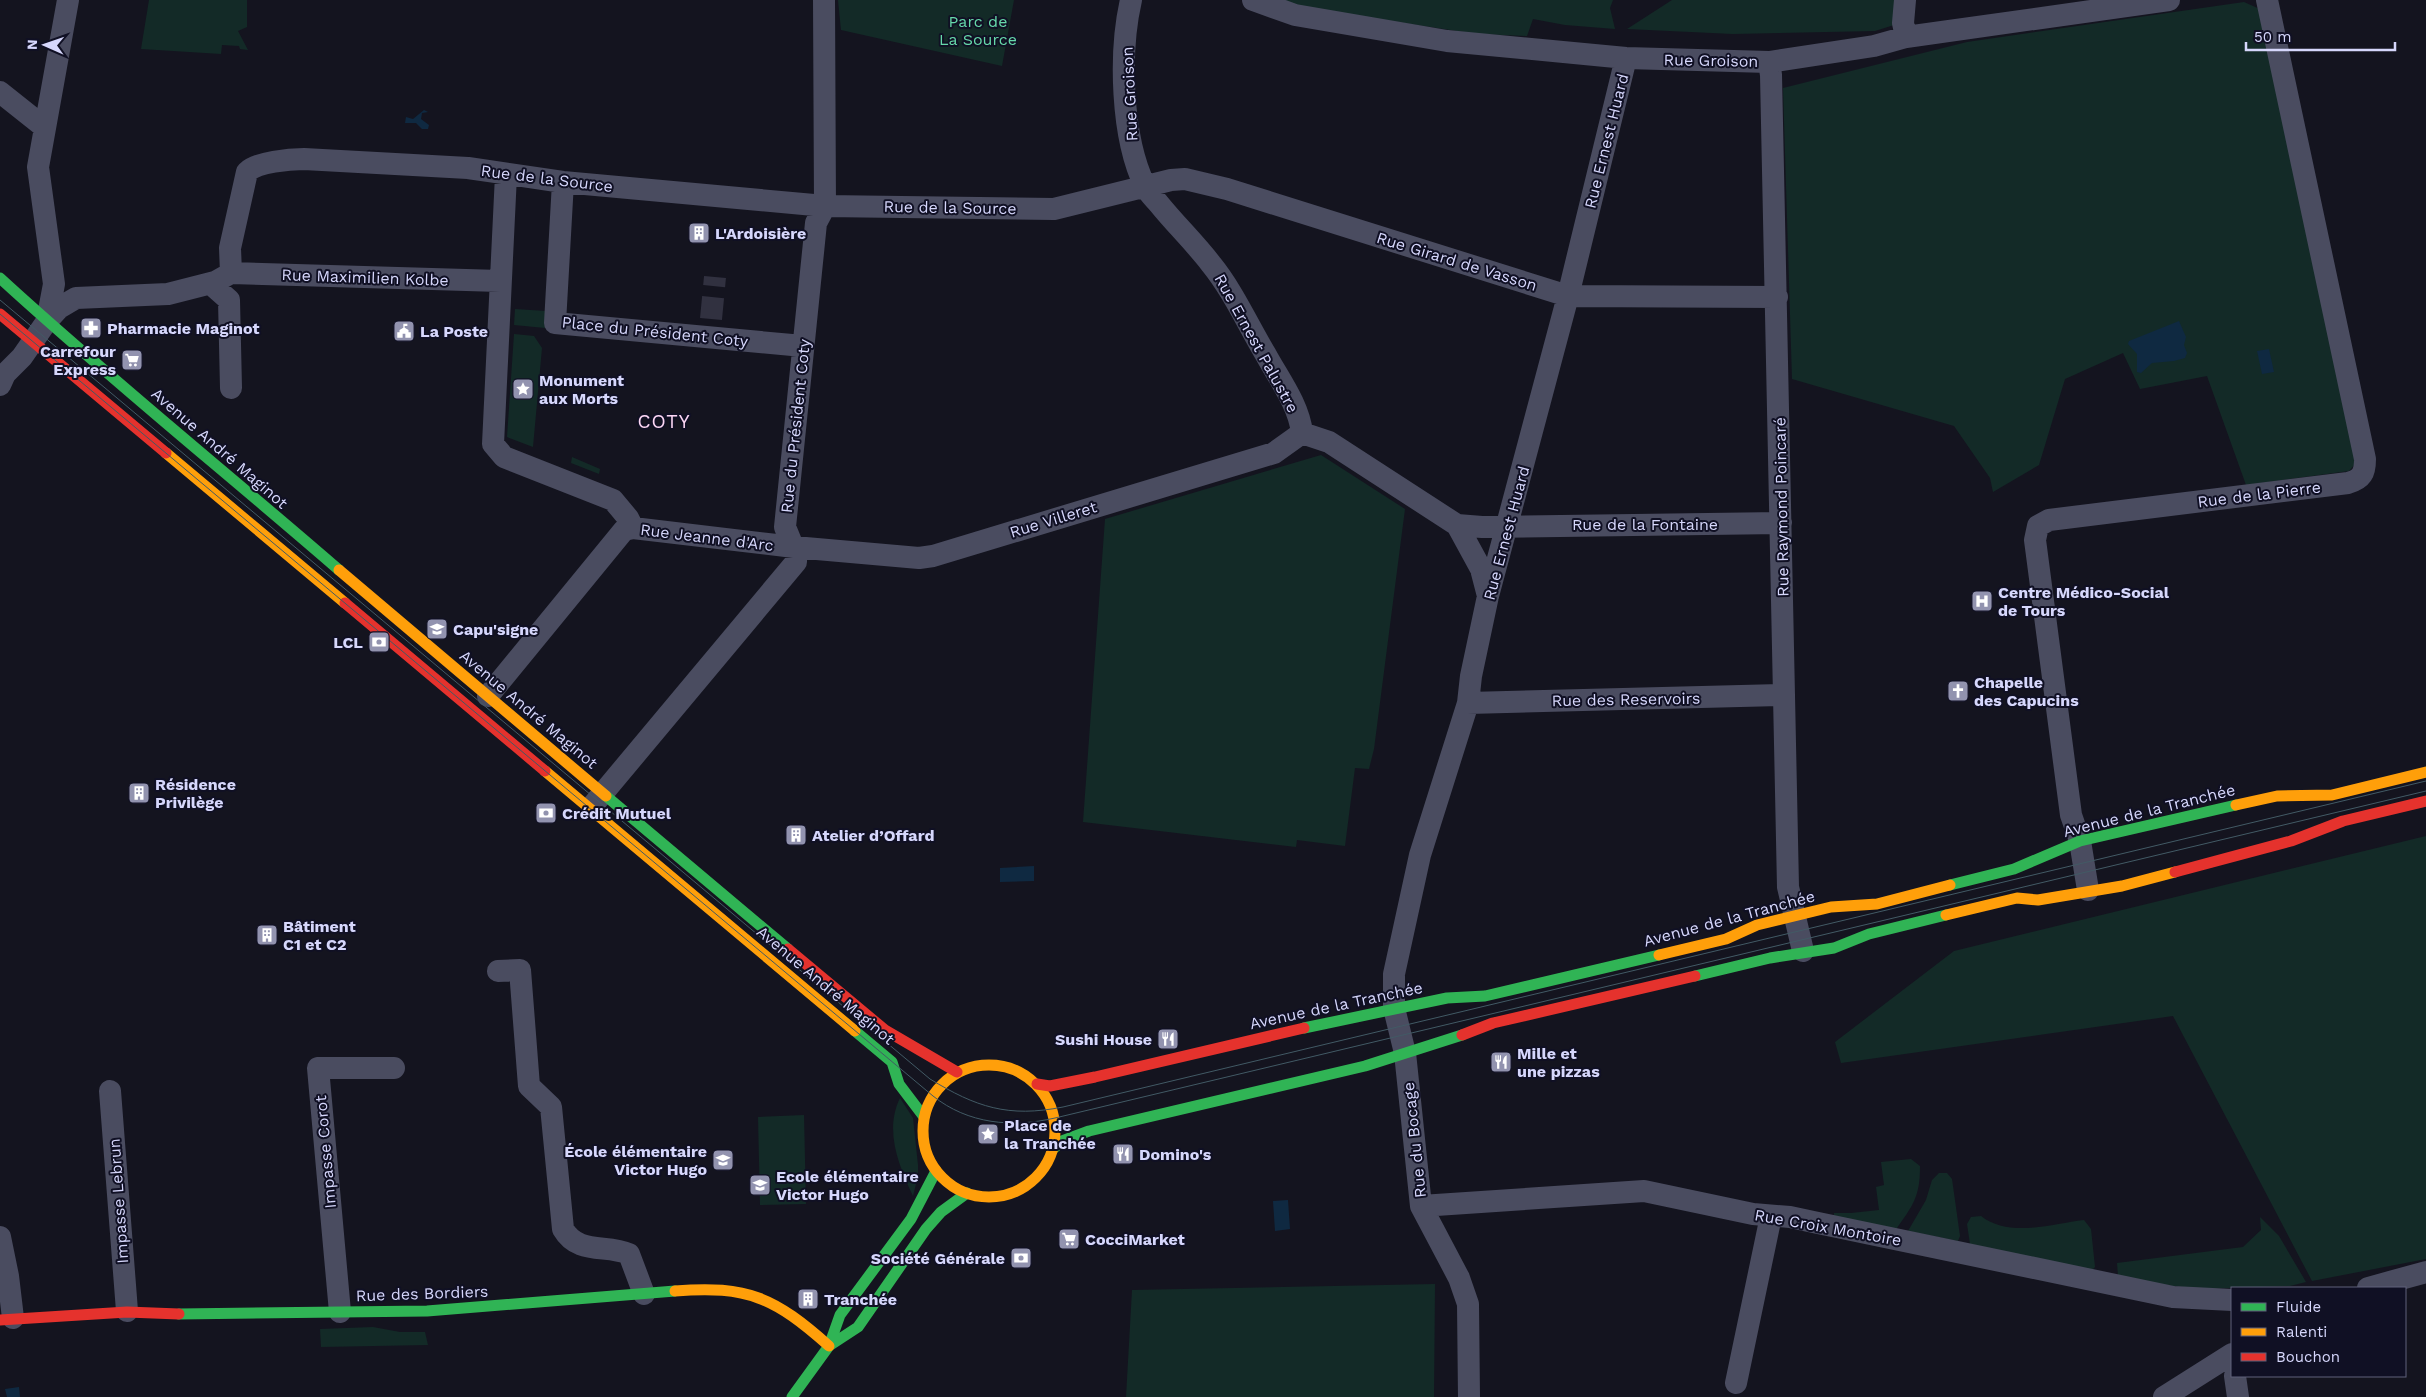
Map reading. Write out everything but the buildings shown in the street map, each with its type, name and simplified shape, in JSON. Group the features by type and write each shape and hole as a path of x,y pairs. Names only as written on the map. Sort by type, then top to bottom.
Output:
{"main road":[{"name":"Avenue André Maginot","path":"0,278 47,321 488,696 597,800 892,1062 899,1084 917,1105 924,1118"},
{"name":"Avenue André Maginot","path":"0,314 597,800 885,1030 957,1072"},
{"name":"Avenue de la Tranchée","path":"1037,1084 1050,1086 1095,1077 1394,1008 1447,998 1485,996 1726,939 1743,934 1757,925 1831,907 1877,904 2014,869 2080,841 2256,800 2277,796 2332,795 2426,772"},
{"path":"1054,1148 1062,1141 1089,1131 1365,1066 1453,1039 1493,1023 1803,951 1818,952 1834,948 1869,934 2017,898 2038,900 2088,890 2122,886 2268,848 2343,821 2426,801"},
{"path":"981,1064 1006,1066 1028,1076 1037,1084 1046,1095 1055,1121 1054,1148 1048,1162 1039,1175 1027,1186 1013,1193 990,1197 967,1193 955,1188 936,1170 930,1161 924,1140 924,1118 936,1091 957,1072 981,1064"},
{"path":"792,1397 828,1346 840,1315 912,1219 936,1170"},
{"path":"828,1346 858,1327 926,1229 941,1212 967,1193"},
{"name":"Rue des Bordiers","path":"6,1319 111,1314 127,1311 142,1314 436,1310 708,1288 745,1291 781,1307 828,1346"}],"street":[{"path":"47,321 54,284 38,167 68,0"},
{"name":"Rue du Président Coty","path":"597,800 787,576 796,562 794,547 785,527 816,223 825,206 826,76 824,0"},
{"name":"Rue Groison","path":"1131,0 1127,17 1126,102 1133,151 1146,187"},
{"name":"Rue Groison","path":"1252,0 1295,15 1447,41 1626,58 1769,62 1874,46 1906,37 2169,0"},
{"path":"1904,0 1903,23 1906,37"},
{"name":"Rue de la Pierre","path":"2088,890 2080,841 2071,815 2034,540 2038,526 2049,520 2348,483 2359,480 2365,470 2365,459 2267,0"},
{"name":"Rue Ernest Huard","path":"1394,1008 1394,974 1420,855 1468,703 1471,676 1488,596 1568,296 1626,58"},
{"name":"Rue Raymond Poincaré","path":"1769,62 1777,297 1788,887 1803,951"},
{"path":"0,92 44,127"},
{"name":"Rue de la Source","path":"230,273 230,248 244,178 251,168 281,161 304,159 468,168 563,182 825,206 1054,209 1146,187"},
{"path":"506,175 493,444 504,458 613,500 628,518 633,528"},
{"name":"Rue Girard de Vasson","path":"1146,187 1171,180 1185,179 1203,183 1568,296 1777,297"},
{"name":"Place du Président Coty","path":"563,182 555,323 803,346"},
{"name":"Rue Ernest Palustre","path":"1146,187 1212,265 1230,292 1290,398 1301,423 1302,433 1329,442 1457,525 1482,527 1508,525"},
{"path":"0,385 5,374 34,341 47,321 59,308 76,298 168,294 211,284 230,273"},
{"name":"Rue Maximilien Kolbe","path":"230,273 500,281"},
{"path":"211,284 229,300 231,388"},
{"name":"Rue Villeret","path":"794,547 919,558 933,556 1274,453 1302,433"},
{"name":"Rue de la Fontaine","path":"1508,525 1781,523"},
{"name":"Rue Ernest Palustre","path":"1457,525 1480,569 1488,596"},
{"name":"Rue Jeanne d'Arc","path":"488,696 624,530 633,528 794,547"},
{"name":"Rue des Reservoirs","path":"1468,703 1784,695"},
{"path":"498,971 520,970 529,1086 551,1107 563,1229 567,1237 581,1246 630,1254 644,1294"},
{"name":"Rue du Bocage","path":"1394,1008 1405,1053 1421,1206 1459,1278 1468,1304 1469,1397"},
{"name":"Impasse Corot","path":"340,1312 318,1068 394,1068"},
{"name":"Impasse Lebrun","path":"110,1091 127,1311"},
{"name":"Rue Croix Montoire","path":"1421,1206 1644,1190 1753,1214 1809,1221 2173,1297 2231,1300"},
{"path":"1736,1382 1771,1216"},
{"path":"0,1237 8,1276 6,1319"},
{"path":"2372,1287 2426,1272"},
{"path":"2164,1397 2231,1362"},
{"path":"2235,1377 2238,1397"}],"green space":[{"path":"149,0 247,0 247,27 238,31 248,50 240,49 239,46 222,45 221,54 141,49"},
{"name":"Parc de La Source","path":"838,0 1014,0 1002,66 841,30"},
{"path":"1282,0 1613,0 1610,8 1615,29 1565,25 1533,19 1527,36 1477,34 1297,7"},
{"path":"1672,0 1902,0 1894,25 1875,31 1733,34 1627,29"},
{"path":"2244,2 2262,10 2356,463 2349,471 2246,485 2207,376 2140,389 2123,353 2065,379 2039,465 1993,492 1990,478 1954,426 1792,379 1783,88 1967,42"},
{"path":"515,309 546,311 545,328 514,325"},
{"path":"514,334 534,336 542,348 533,447 507,437"},
{"path":"1321,455 1405,509 1374,749 1369,769 1355,768 1345,846 1297,840 1296,847 1083,822 1105,519"},
{"path":"572,457 600,469 599,474 571,463"},
{"path":"2426,836 2426,1259 2312,1281 2173,1016 1841,1063 1835,1042 1954,951"},
{"path":"900,1098 913,1118 918,1176 913,1196 899,1161 893,1136 895,1110"},
{"path":"804,1115 806,1204 760,1205 758,1117"},
{"path":"1911,1159 1920,1166 1919,1186 1911,1207 1895,1231 1834,1216 1834,1213 1879,1210 1876,1187 1884,1185 1881,1162"},
{"path":"1939,1173 1947,1173 1952,1179 1960,1236 1958,1241 1908,1231 1926,1200 1932,1180"},
{"path":"1981,1216 1992,1223 2017,1228 2031,1228 2084,1220 2091,1229 2095,1267 2092,1270 1970,1244 1967,1224 1971,1217"},
{"path":"2260,1217 2279,1236 2306,1282 2290,1286 2203,1289 2172,1286 2118,1276 2117,1263 2243,1247 2261,1230"},
{"path":"1435,1284 1434,1397 1126,1397 1132,1290"},
{"path":"373,1327 400,1332 425,1332 428,1345 321,1347 320,1329"}],"water":[{"path":"424,110 428,112 422,113 421,119 429,125 428,129 422,129 416,123 405,123 406,117 413,119"},
{"path":"2179,321 2186,337 2184,345 2187,353 2185,358 2152,363 2141,373 2137,372 2137,354 2128,344 2129,341"},
{"path":"2269,349 2274,372 2262,374 2257,351"},
{"path":"1034,866 1034,881 1000,882 1000,868"},
{"path":"1288,1200 1290,1229 1275,1231 1273,1201"},
{"path":"19,1387 20,1397 7,1397 5,1389"}],"tunnel":[{"path":"711,319 715,277"}],"tram line":[{"path":"0,300 930,1079 962,1097 993,1108 1025,1111 1063,1107 2426,781"},
{"path":"0,314 933,1096 961,1113 991,1121 1023,1123 1055,1118 2426,791"}],"traffic: fast":[{"path":"0,278 126,389 339,570"},
{"path":"606,796 788,949"},
{"path":"1950,885 2014,869 2080,841 2236,805"},
{"path":"1695,976 1770,958 1834,948 1869,934 1946,915"},
{"path":"1304,1028 1447,998 1485,996 1659,955"},
{"path":"855,1031 892,1062 899,1084 924,1117"},
{"path":"1054,1148 1062,1141 1089,1131 1365,1066 1462,1035"},
{"path":"792,1397 829,1346 840,1315 911,1219 936,1171"},
{"path":"829,1346 858,1327 926,1229 941,1212 967,1193"},
{"path":"179,1314 427,1311 675,1291"}],"traffic: slow":[{"path":"166,453 345,603"},
{"path":"339,570 606,796"},
{"path":"545,771 855,1031"},
{"path":"2236,805 2277,796 2332,795 2426,772"},
{"path":"1946,915 2017,898 2038,900 2122,886 2175,872"},
{"path":"1659,955 1726,939 1757,925 1831,907 1877,904 1950,885"},
{"path":"989,1065 1002,1066 1014,1070 1036,1084 1050,1106 1054,1118 1055,1131 1054,1144 1050,1156 1036,1178 1014,1192 1002,1196 989,1197 976,1196 964,1192 942,1178 928,1156 924,1144 923,1131 924,1118 928,1106 942,1084 964,1070 976,1066 989,1065"},
{"path":"675,1291 722,1290 759,1298 792,1316 829,1346"}],"traffic: jam":[{"path":"0,314 166,453"},
{"path":"345,603 545,771"},
{"path":"2175,872 2291,841 2343,821 2426,801"},
{"path":"788,949 885,1030 957,1072"},
{"path":"1462,1035 1493,1023 1695,976"},
{"path":"1037,1084 1050,1086 1095,1077 1304,1028"},
{"path":"0,1320 127,1312 179,1314"}],"place":[{"name":"L'Ardoisière","path":"699,233"},
{"name":"Pharmacie Maginot","path":"91,328"},
{"name":"La Poste","path":"404,331"},
{"name":"Carrefour Express","path":"132,360"},
{"name":"Monument aux Morts","path":"523,389"},
{"name":"Centre Médico-Social de Tours","path":"1982,601"},
{"name":"Capu'signe","path":"437,629"},
{"name":"LCL","path":"379,642"},
{"name":"Chapelle des Capucins","path":"1958,691"},
{"name":"Résidence Privilège","path":"139,793"},
{"name":"Crédit Mutuel","path":"546,813"},
{"name":"Atelier d’Offard","path":"796,835"},
{"name":"Bâtiment C1 et C2","path":"267,935"},
{"name":"Sushi House","path":"1168,1039"},
{"name":"Mille et une pizzas","path":"1501,1062"},
{"name":"Place de la Tranchée","path":"988,1134"},
{"name":"Domino's","path":"1123,1154"},
{"name":"École élémentaire Victor Hugo","path":"723,1160"},
{"name":"Ecole élémentaire Victor Hugo","path":"760,1185"},
{"name":"CocciMarket","path":"1069,1239"},
{"name":"Société Générale","path":"1021,1258"},
{"name":"Tranchée","path":"808,1299"}],"district":[{"name":"COTY","path":"664,421"}]}
